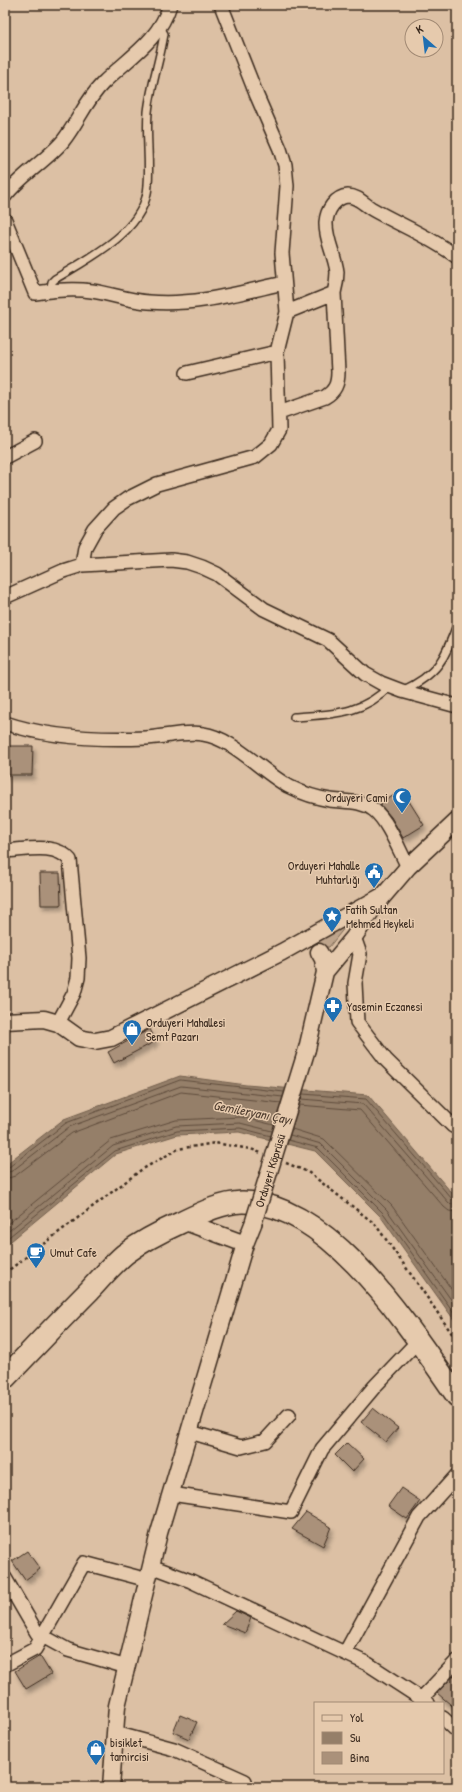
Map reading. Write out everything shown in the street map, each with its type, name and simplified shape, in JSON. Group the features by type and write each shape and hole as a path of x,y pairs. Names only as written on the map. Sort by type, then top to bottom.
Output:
{"main road":[{"path":"5,1378 124,1255 148,1238 183,1221 219,1206 242,1202 266,1204 302,1220 328,1238 357,1266 392,1306 457,1396"}],"street":[{"path":"5,196 62,141 94,93 147,44 160,27 170,5"},
{"path":"82,565 85,547 89,538 114,508 142,490 157,484 254,457 264,451 279,430 277,352 288,312 282,252 287,186 285,165 280,149 221,5"},
{"path":"278,413 325,397 335,388 338,378 334,293 337,282 336,271 326,229 326,220 333,203 339,198 353,197 434,242 457,257"},
{"path":"5,220 35,293 79,290 92,291 134,301 182,302 224,297 284,283"},
{"path":"288,312 334,293"},
{"path":"187,373 277,352"},
{"path":"5,457 35,441"},
{"path":"5,597 63,571 82,565 170,560 202,567 217,574 264,609 328,640 365,674 396,688 457,706"},
{"path":"5,723 41,732 79,737 146,738 201,733 212,736 224,742 289,787 329,800 354,802 366,805 374,810 382,818 408,866"},
{"path":"325,972 354,937 373,908 408,866 457,821"},
{"path":"5,851 52,848 65,854 70,860 79,958 78,978 74,993 58,1023"},
{"path":"5,1021 44,1019 58,1023 79,1038 95,1041 111,1038 282,952 384,895"},
{"path":"354,937 360,954 355,983 356,1022 386,1060 453,1126"},
{"path":"282,952 299,947 310,947 325,954 344,950"},
{"path":"319,952 323,959 325,972"},
{"name":"Orduyeri Köprüsü","path":"112,1787 118,1706 150,1573 171,1494 245,1244 253,1224 307,1049 325,972"},
{"path":"183,1221 245,1244"},
{"path":"171,1494 291,1512 322,1448 375,1386 418,1341"},
{"path":"190,1432 241,1447 265,1441 289,1415"},
{"path":"344,1653 419,1517 457,1475"},
{"path":"5,1665 35,1649 84,1563 191,1581 368,1664 424,1701 457,1661"},
{"path":"5,1578 37,1633 68,1650 127,1667"},
{"path":"444,1719 457,1731"},
{"path":"115,1733 174,1749 245,1781"}],"lane":[{"path":"50,291 55,278 100,251 122,234 131,224 145,201 148,186 148,112 154,74 164,34 160,27"},
{"path":"294,717 350,711 396,688 421,681 438,666 445,656 457,625"}],"shaded area":[{"path":"353,917 329,947 324,947 317,941"}],"water":[{"name":"Gemileryanı Çayı","path":"180,1076 246,1085 368,1095 457,1199 457,1324 381,1217 315,1151 239,1132 177,1135 116,1154 5,1246 5,1165 64,1119"}],"building":[{"path":"5,746 33,746 32,775 5,775"},
{"name":"Orduyeri Cami","path":"402,790 424,825 403,838 391,817 380,804"},
{"path":"40,873 60,873 61,905 41,905"},
{"name":"Orduyeri Mahallesi Semt Pazarı","path":"150,1029 156,1041 114,1063 108,1052"},
{"path":"373,1408 398,1428 386,1442 361,1422"},
{"path":"347,1443 364,1459 352,1472 335,1455"},
{"path":"401,1488 420,1501 407,1519 388,1506"},
{"path":"306,1512 331,1527 323,1546 292,1529"},
{"path":"27,1551 40,1569 25,1580 12,1561"},
{"path":"236,1611 251,1618 245,1633 222,1624"},
{"path":"40,1656 51,1674 26,1689 15,1671"},
{"path":"454,1675 457,1678 457,1710 437,1693"},
{"path":"180,1715 197,1722 189,1739 173,1732"}],"place":[{"name":"Orduyeri Cami","path":"402,814"},
{"name":"Orduyeri Mahalle Muhtarlığı","path":"374,889"},
{"name":"Fatih Sultan Mehmed Heykeli","path":"332,933"},
{"name":"Yasemin Eczanesi","path":"333,1023"},
{"name":"Orduyeri Mahallesi Semt Pazarı","path":"132,1046"},
{"name":"Umut Cafe","path":"36,1269"},
{"name":"bisiklet tamircisi","path":"96,1766"}]}
